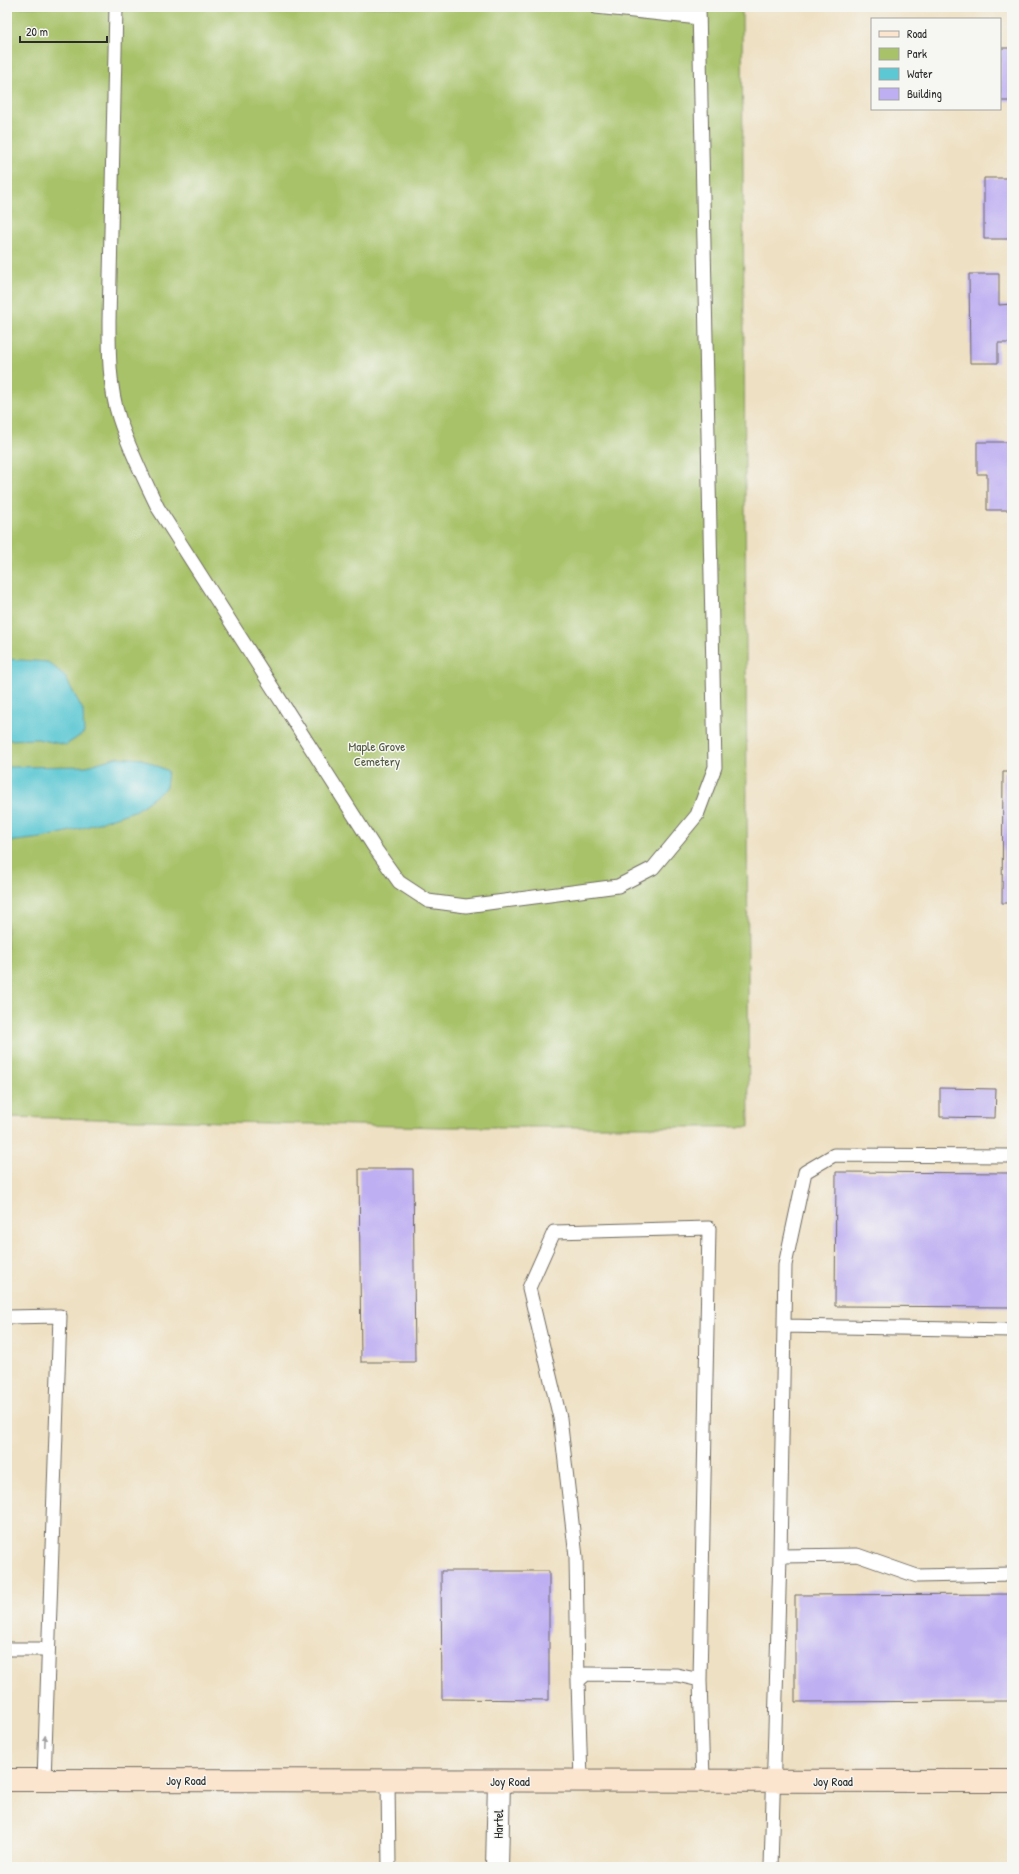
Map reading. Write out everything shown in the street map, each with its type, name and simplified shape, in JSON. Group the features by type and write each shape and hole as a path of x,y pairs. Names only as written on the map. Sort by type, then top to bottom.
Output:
{"main road":[{"name":"Joy Road","path":"7,1780 1012,1781"}],"street":[{"name":"Hartel","path":"497,1867 499,1780"}],"lane":[{"path":"116,7 109,321 110,371 118,417 132,454 158,508 374,847 399,882 428,901 466,906 618,886 653,868 698,815 715,767 699,13 596,7"},
{"path":"771,1867 772,1781 780,1556 786,1265 804,1172 834,1154 1012,1156"},
{"path":"581,1780 576,1557 560,1418 529,1288 554,1232 709,1228 700,1680 703,1780"},
{"path":"7,1317 60,1316 44,1780"},
{"path":"784,1326 1012,1330"},
{"path":"780,1556 857,1555 917,1576 1012,1574"},
{"path":"7,1649 48,1649"},
{"path":"578,1681 586,1674 677,1675 700,1680"},
{"path":"388,1781 389,1867"}],"green space":[{"name":"Maple Grove Cemetery","path":"7,7 742,7 749,1127 441,1127 7,1117"}],"water":[{"path":"7,659 48,662 64,675 83,710 84,733 66,745 37,739 7,740"},
{"path":"117,757 142,759 168,771 166,788 137,810 83,828 42,838 7,842 7,767 87,766"}],"building":[{"path":"1001,48 1012,48 1012,101 1001,101"},
{"path":"984,178 1012,178 1012,239 984,239"},
{"path":"969,274 999,274 999,305 1012,304 1012,343 998,343 998,363 970,363"},
{"path":"977,442 1012,442 1012,510 987,510 987,474 977,474"},
{"path":"1003,772 1012,772 1012,903 1002,903"},
{"path":"940,1088 996,1089 995,1118 940,1117"},
{"path":"359,1169 413,1169 415,1362 361,1362"},
{"path":"836,1172 1012,1173 1012,1307 835,1306"},
{"path":"441,1571 549,1571 549,1700 442,1699"},
{"path":"1012,1594 1012,1701 795,1702 795,1595"}]}
